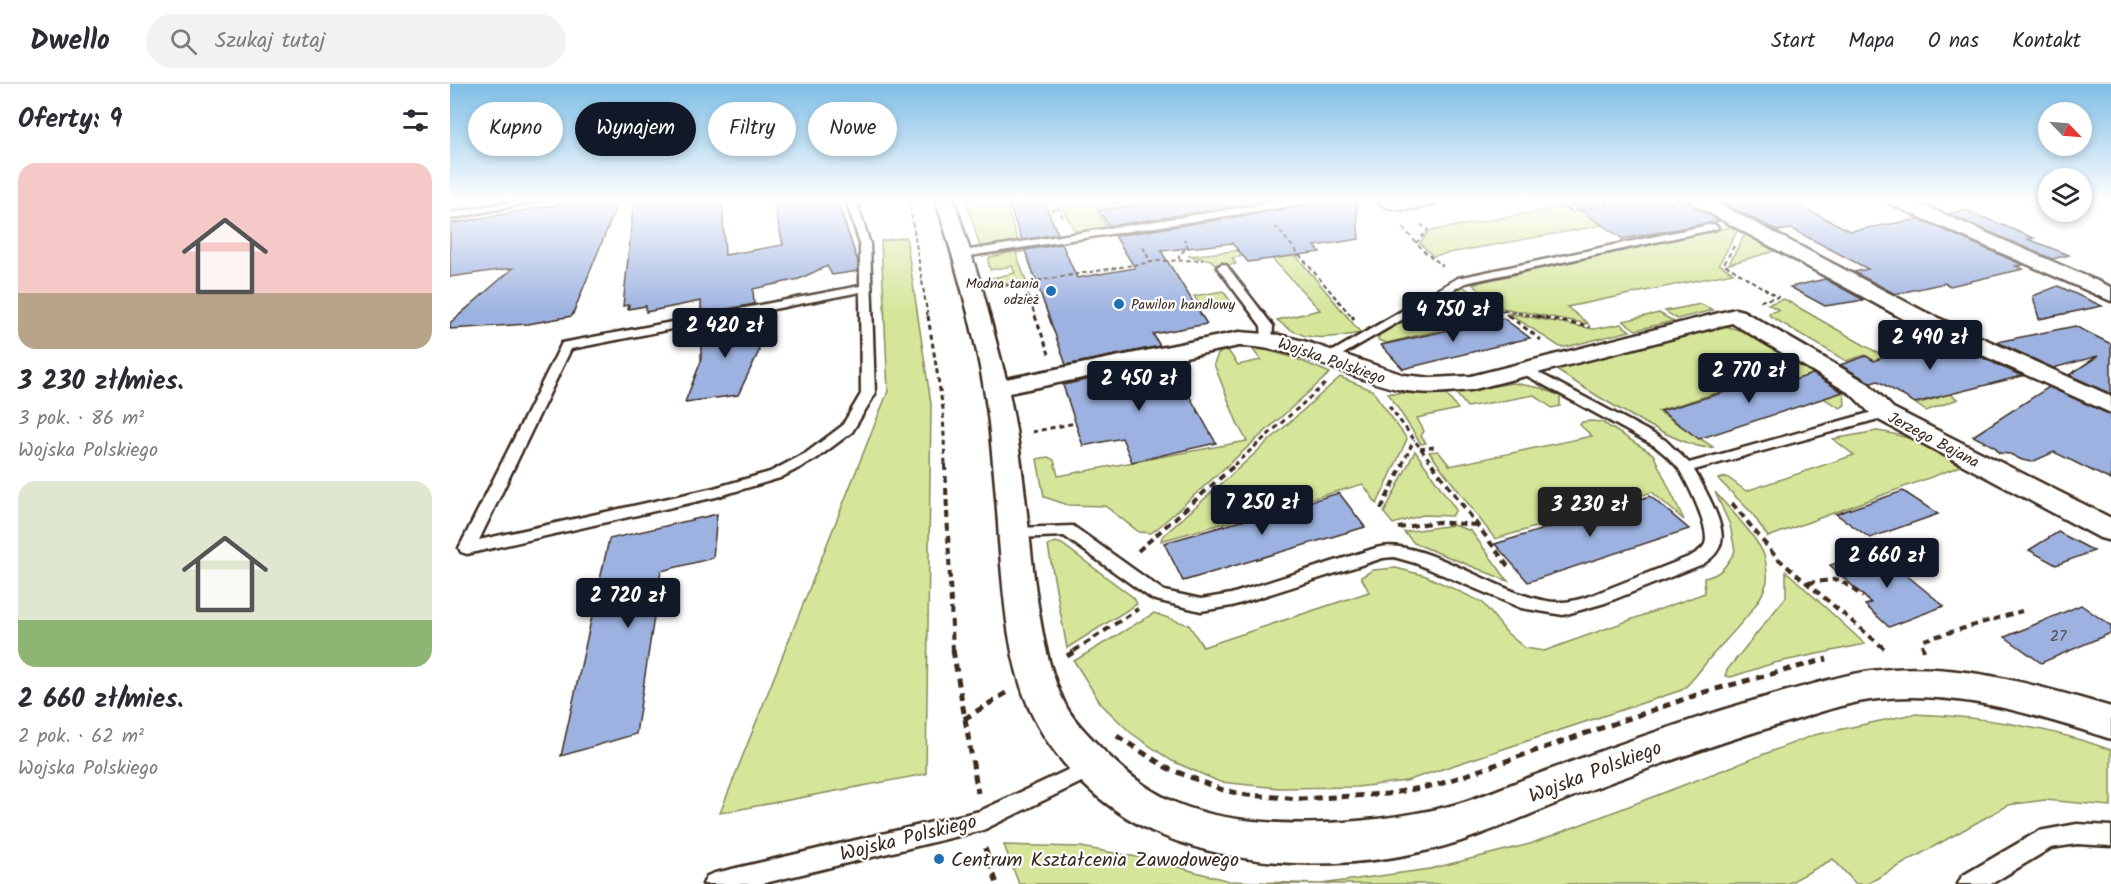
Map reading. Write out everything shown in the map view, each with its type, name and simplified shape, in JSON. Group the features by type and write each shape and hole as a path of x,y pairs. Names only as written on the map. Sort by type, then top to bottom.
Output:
{"street":[{"name":"Wojska Polskiego","path":"957,237 996,388 1016,534 1025,632 1036,676 1049,710 1072,743 1093,767 1120,792 1161,816 1201,830 1255,839 1320,843 1389,839 1449,826 1718,726 1868,686 1916,682 1962,686 2060,706 2111,723"},
{"path":"1769,237 1917,317 2111,405"},
{"path":"1980,237 2111,295"},
{"name":"Wojska Polskiego","path":"996,388 1239,339 1268,339 1297,345 1395,381 1436,386 1461,384 1526,370 1735,316"},
{"name":"Jerzego Bajana","path":"1735,316 1860,389 1884,413 2111,531"}],"lane":[{"path":"863,237 865,244 866,288 868,394 847,429 811,456 775,475 716,492 467,548 566,346 866,288"},
{"path":"963,254 1070,237"},
{"path":"1339,361 1368,335 1462,280 1664,237"},
{"path":"1222,267 1267,326 1268,339"},
{"path":"1016,534 1066,530 1158,595 1201,605 1232,600 1368,554 1394,551 1431,563 1527,603 1563,609 1599,599 1697,560 1709,551 1714,540 1713,528 1686,468 1674,454 1660,443 1526,370"},
{"path":"1686,468 1884,413"},
{"name":"Wojska Polskiego","path":"715,884 983,820 1093,767"},
{"path":"1970,884 2047,838 2077,834 2111,836"}],"path":[{"path":"915,237 943,409 954,655 983,820"},
{"path":"1283,237 1368,335"},
{"path":"1416,243 1421,237"},
{"path":"1738,239 1724,264 1778,297 1758,302"},
{"path":"1053,363 1023,284 1166,261 1193,259 1208,262"},
{"path":"1462,280 1499,310 1569,359"},
{"path":"1499,310 1593,327"},
{"path":"1118,568 1339,361"},
{"path":"1395,381 1379,391 1513,572"},
{"path":"1023,434 1075,423"},
{"path":"1380,510 1414,441"},
{"path":"1420,449 1434,447"},
{"path":"1734,505 1776,557 1886,650"},
{"path":"1396,528 1425,521 1454,520 1477,526"},
{"path":"1807,583 1839,579 1863,597"},
{"path":"1059,662 1145,604"},
{"path":"1924,652 1923,640 2022,611"},
{"path":"1065,658 1068,666"},
{"path":"1113,733 1141,754 1181,775 1224,790 1282,798 1353,798 1401,793 1437,784 1705,692"},
{"path":"984,844 997,884"}],"green space":[{"path":"906,237 931,404 926,774 720,813 888,391 881,241"},
{"path":"977,237 1017,237 1018,241 980,247"},
{"path":"1424,237 1536,237 1433,256 1420,243"},
{"path":"1684,237 1734,237 1719,264 1733,273 1567,307 1589,324 1502,308 1472,284"},
{"path":"1743,237 1751,237 1775,251 1729,264"},
{"path":"1287,245 1361,333 1327,337 1306,336 1287,328 1277,320 1320,310 1266,252 1232,258 1236,264 1217,267 1211,260 1188,256"},
{"path":"1034,248 1035,250 1016,253 1026,281 995,286 992,278 1015,273 1012,266 990,270 988,261 990,257"},
{"path":"1463,286 1500,315 1387,343 1378,340 1379,335"},
{"path":"1223,291 1232,303 1202,308 1194,296"},
{"path":"1784,299 1958,399 1926,411 1916,404 1938,398 1865,355 1846,361 1770,316 1769,313 1779,310 1768,304"},
{"path":"1701,304 1713,310 1677,319 1665,311"},
{"path":"1508,313 1594,329 1621,324 1630,331 1560,347"},
{"path":"1659,313 1673,321 1636,330 1623,321"},
{"path":"1721,325 1746,332 1844,392 1845,405 1840,408 1780,373 1658,411 1713,447 1700,446 1659,431 1558,371 1560,368"},
{"path":"1250,346 1292,357 1330,373 1151,533 1139,532 1105,506 1068,505 1044,497 1037,459 1048,457 1054,460 1058,476 1247,441 1238,425 1214,364 1218,354 1227,349 1238,365 1261,360"},
{"path":"1340,377 1372,390 1407,439 1377,504 1363,484 1161,541 1162,537"},
{"path":"1513,383 1541,388 1560,396 1560,406 1552,408 1534,395 1467,407 1455,392"},
{"path":"1388,393 1446,394 1458,409 1417,418 1424,431 1421,436 1426,443 1421,444"},
{"path":"1582,422 1602,422 1653,454 1684,520 1652,492 1495,539 1429,452 1438,451 1450,466 1592,436 1580,425"},
{"path":"1877,431 1934,448 1967,464 1768,537 1752,513 1718,479 1727,477 1746,491 1854,455 1833,439"},
{"path":"1415,451 1456,510 1452,516 1423,515 1393,524 1384,513"},
{"path":"1715,492 1757,542 1765,558 1767,581 1758,602 1742,623 1686,687 1406,781 1357,787 1279,788 1220,782 1172,761 1131,733 1101,704 1074,661 1154,613 1189,625 1203,647 1369,592 1361,577 1373,570 1396,568 1426,576 1482,602 1507,633 1525,648 1544,651 1705,593 1704,578 1715,575 1722,569 1735,551 1730,525"},
{"path":"1453,525 1471,531 1508,581 1414,543 1404,532"},
{"path":"1055,542 1062,544 1134,598 1137,604 1067,648 1048,546"},
{"path":"1786,571 1865,644 1774,663 1731,677 1725,676 1727,670 1786,597"},
{"path":"1913,714 1963,717 2013,724 2062,735 2111,750 2111,806 2045,800 2008,805 1867,884 1856,884 1833,859 1787,884 1321,884 1430,869 1530,844 1814,735"},
{"path":"1004,845 1081,847 1148,859 1229,881 1321,884 1019,884"}],"building":[{"path":"450,237 604,237 572,316 528,324 450,329 450,323 513,268 450,277"},
{"path":"630,237 724,237 725,255 783,245 781,237 850,237 858,262 858,271 832,275 827,266 799,279 753,289 754,304 701,314 701,301 646,312 646,306 628,309 629,305 623,306"},
{"path":"1021,237 1038,237 1022,240"},
{"name":"Pawilon handlowy","path":"1116,237 1359,237 1315,246 1320,252 1248,262 1232,243 1161,251 1207,324 1153,334 1160,346 1066,365 1025,250 1062,244 1077,278 1135,268"},
{"path":"1808,237 1960,237 2023,265 2016,266 2023,269 1950,286 1945,283 1895,294 1854,272 1868,269"},
{"path":"2002,237 2032,237 2028,239 2069,255 2052,259"},
{"path":"1825,279 1864,300 1825,306 1790,287"},
{"path":"2058,286 2102,306 2039,319 2033,296"},
{"path":"755,315 759,351 738,395 685,402 701,361 701,326"},
{"path":"1503,318 1530,338 1403,369 1381,345"},
{"path":"2075,326 2111,344 2111,394 2069,375 2098,356 2053,368 1997,342"},
{"path":"1933,337 2022,376 1915,403 1878,381 1871,383 1840,365 1866,356 1874,361"},
{"path":"1170,362 1216,443 1132,462 1122,438 1083,446 1063,385"},
{"path":"1813,374 1843,392 1699,439 1661,411 1781,375 1791,381"},
{"path":"2049,387 2111,415 2111,480 2054,452 2032,462 2010,454 1999,453 1995,447 1973,436"},
{"path":"1903,491 1938,514 1870,538 1836,514"},
{"path":"1339,493 1365,527 1183,581 1164,543"},
{"path":"1650,496 1689,529 1528,582 1495,544"},
{"path":"717,514 713,558 661,571 636,734 561,756 609,539"},
{"path":"2058,532 2094,551 2056,565 2029,550"},
{"path":"1877,551 1944,606 1889,627 1865,605 1871,603 1830,565"},
{"path":"2081,605 2111,626 2111,633 2041,663 2005,637"}],"place":[{"name":"Modna tania odzież","path":"1051,291"},
{"name":"Pawilon handlowy","path":"1119,304"},
{"name":"Centrum Kształcenia Zawodowego","path":"939,859"}]}
